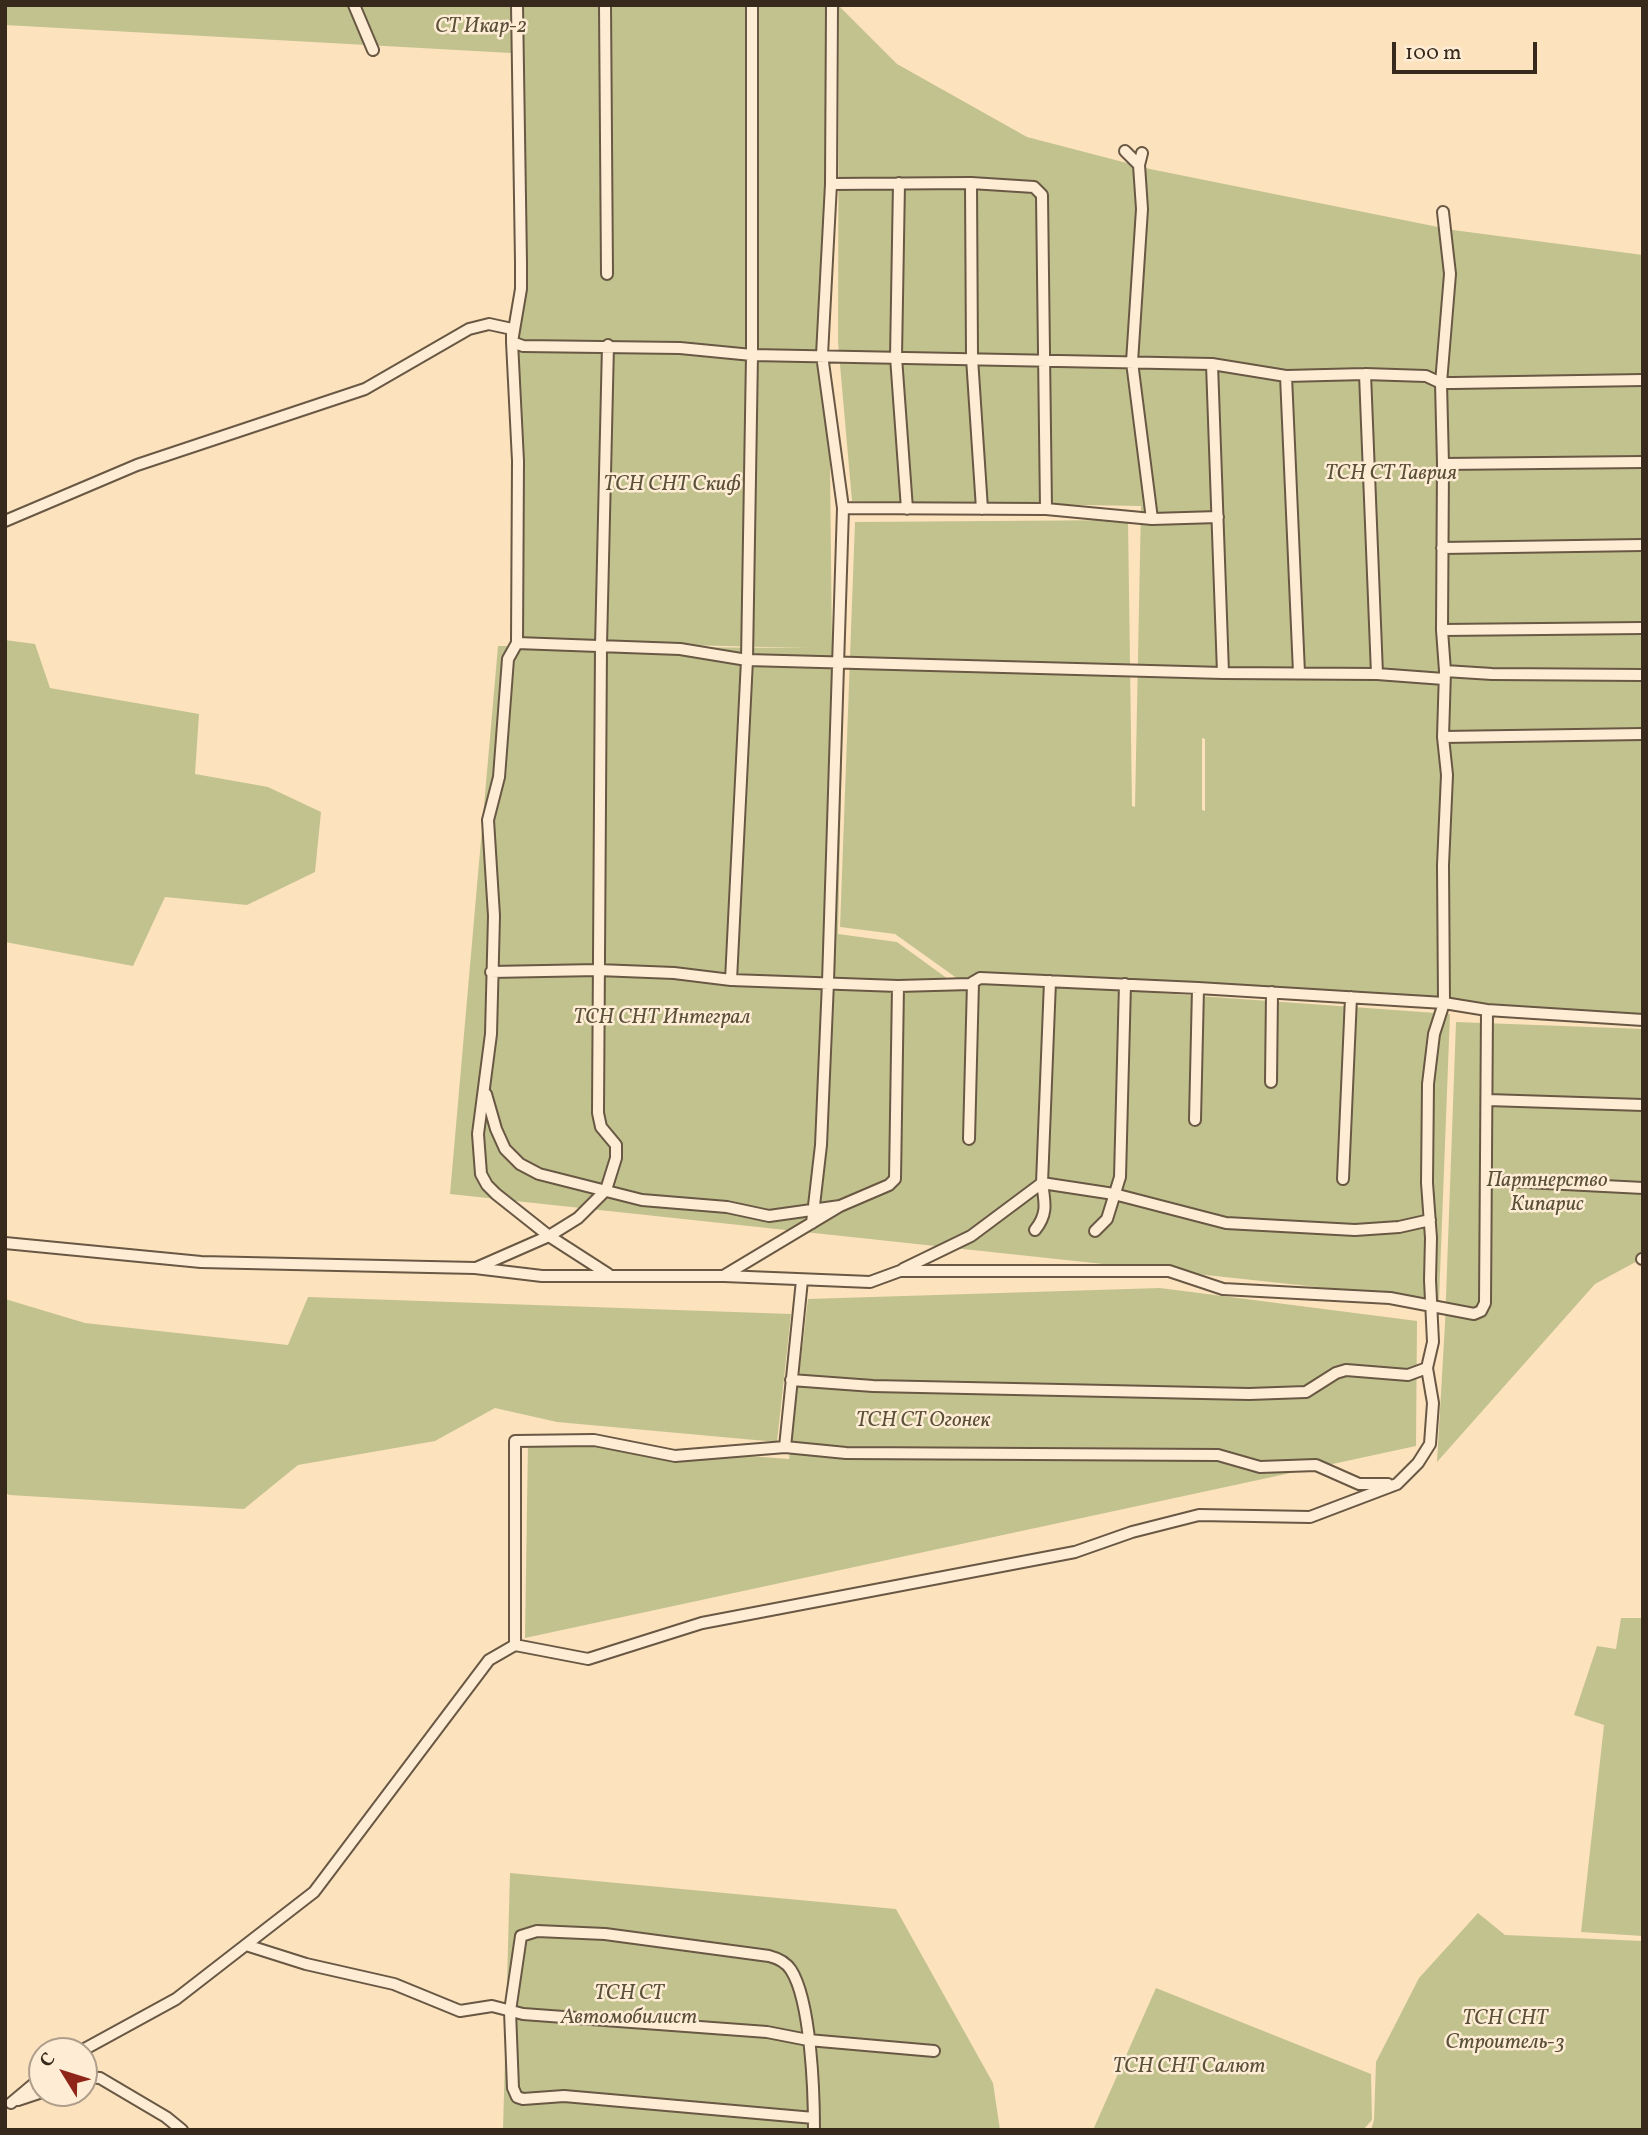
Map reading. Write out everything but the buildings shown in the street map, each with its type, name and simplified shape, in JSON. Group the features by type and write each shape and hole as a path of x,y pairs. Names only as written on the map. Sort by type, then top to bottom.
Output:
{"street":[{"path":"354,5 373,50"},
{"path":"512,342 521,289 517,5"},
{"path":"605,5 607,274"},
{"path":"731,980 747,660 752,355 752,5"},
{"path":"812,1223 821,1145 843,508 822,355 831,184 832,5"},
{"path":"1125,151 1139,165"},
{"path":"1142,153 1139,165 1142,209 1132,362 1152,519"},
{"path":"899,183 896,356 906,509"},
{"path":"831,184 971,183 1034,187 1042,195 1046,509"},
{"path":"971,183 972,358 982,509"},
{"path":"98,2042 176,1998 314,1892 489,1660 515,1645 588,1659 702,1623 1075,1552 1132,1532 1199,1515 1310,1517 1397,1484 1418,1463 1430,1444 1433,1403 1427,1368 1433,1342 1427,1183 1428,1084 1434,1034 1444,1003 1443,865 1447,775 1443,737 1441,383 1450,274 1443,212"},
{"path":"5,521 137,465 365,389 469,329 489,324 512,329 518,461 517,643 508,659 499,777 488,820 494,916 491,1034 478,1134 481,1174 486,1185 496,1194 549,1236 608,1275"},
{"path":"512,342 523,346 608,345 752,355 1212,364 1286,376 1426,376 1441,383 1643,380"},
{"path":"475,1268 549,1236 578,1218 606,1190 616,1158 616,1145 601,1126 598,1113 601,646 608,345"},
{"path":"1212,364 1223,673"},
{"path":"1365,374 1377,674"},
{"path":"1286,376 1299,673"},
{"path":"1443,464 1643,463"},
{"path":"843,508 1046,509 1152,519 1218,517"},
{"path":"1442,548 1643,545"},
{"path":"1442,630 1643,628"},
{"path":"517,643 680,649 747,660 1342,676 1643,676"},
{"path":"1443,737 1643,734"},
{"path":"491,972 598,970 674,973 731,980 898,986 970,984 980,978 1125,984 1444,1003 1487,1010 1643,1020"},
{"path":"1035,1230 1044,1220 1042,1183 1050,981"},
{"path":"970,1139 972,982"},
{"path":"1095,1231 1107,1219 1120,1177 1125,984"},
{"path":"724,1276 840,1206 888,1185 897,1174 898,986"},
{"path":"1195,1120 1198,988"},
{"path":"1271,1082 1272,992"},
{"path":"1343,1179 1351,997"},
{"path":"900,1271 1169,1271 1223,1289 1390,1298 1474,1314 1484,1307 1488,1180 1487,1010"},
{"path":"484,1088 505,1149 520,1164 539,1174 642,1200 727,1207 769,1216 840,1206"},
{"path":"1488,1100 1643,1105"},
{"path":"1488,1180 1643,1188"},
{"path":"5,1243 201,1262 475,1268 542,1276 724,1276 870,1282 900,1271 971,1236 1042,1183 1114,1194 1226,1223 1355,1230 1399,1227 1430,1220"},
{"path":"785,1447 802,1280"},
{"path":"791,1380 873,1386 1250,1394 1306,1392 1336,1373 1346,1370 1409,1375 1427,1368"},
{"path":"515,1645 514,1441 594,1440 675,1456 785,1447 846,1453 1218,1455 1260,1467 1316,1465 1359,1484 1397,1484"},
{"path":"537,1931 605,1934 778,1958 792,1971 802,1999 814,2081 814,2124 564,2096 520,2099 514,2094 513,2088 510,2011 521,1936 537,1931"},
{"path":"246,1945 306,1964 394,1984 460,2011 492,2006 548,2016 766,2032 808,2040 934,2051"},
{"path":"98,2078 188,2130"},
{"path":"8,2105 28,2089"},
{"path":"8,2105 28,2097"},
{"path":"166,2117 182,2130"}],"green space":[{"name":"СТ Икар-2","path":"5,5 511,5 511,53 5,25"},
{"path":"521,5 825,5 832,648 844,648 838,934 897,942 948,979 958,979 895,934 840,927 855,522 1128,520 1132,806 1135,807 1141,506 852,501 838,342 839,6 897,64 1027,137 1150,169 1453,230 1643,255 1643,1020 963,979 1450,1014 1439,1300 450,1194 498,646 809,648 511,641","holes":["1202,738 1205,739 1205,811 1202,810"]},
{"path":"5,640 35,644 50,688 199,714 195,774 268,787 321,812 315,872 247,905 165,897 133,966 5,942"},
{"name":"Партнерство Кипарис","path":"1456,1022 1643,1029 1643,1258 1595,1284 1437,1462 1445,1324"},
{"name":"ТСН СТ Огонек","path":"1160,1288 1417,1321 1416,1446 525,1638 528,1440 789,1459 808,1299"},
{"path":"308,1297 791,1314 777,1442 557,1422 495,1408 435,1441 298,1465 244,1509 9,1495 5,1492 5,1299 85,1323 288,1345"},
{"path":"1621,1618 1643,1618 1643,1936 1581,1932 1604,1725 1574,1715 1597,1646 1616,1649"},
{"name":"ТСН СТ Автомобилист","path":"510,1873 896,1909 993,2083 1000,2130 503,2130"},
{"name":"ТСН СНТ Строитель-3","path":"1478,1913 1505,1935 1643,1941 1643,2130 1371,2130 1374,2120 1376,2062 1419,1978"},
{"name":"ТСН СНТ Салют","path":"1156,1988 1371,2074 1372,2120 1363,2130 1093,2130"}],"park label":[{"name":"ТСН СТ Таврия","path":"1391,475"},
{"name":"ТСН СНТ Скиф","path":"672,486"},
{"name":"ТСН СНТ Интеграл","path":"662,1019"}]}
